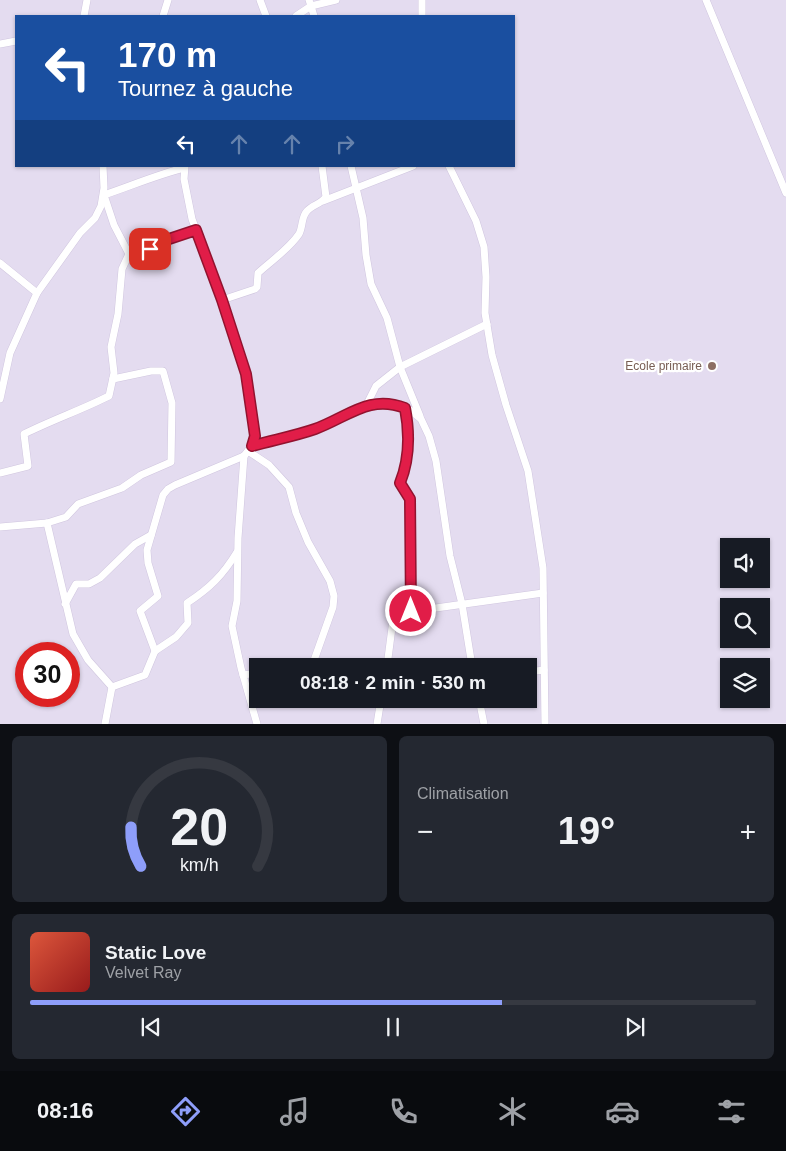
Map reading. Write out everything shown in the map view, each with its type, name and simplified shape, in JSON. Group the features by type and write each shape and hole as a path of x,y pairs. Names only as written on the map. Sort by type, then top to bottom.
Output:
{"street":[{"path":"84,15 87,0"},
{"path":"163,15 168,0"},
{"path":"260,0 266,15"},
{"path":"297,15 310,3 336,0"},
{"path":"422,0 422,15"},
{"path":"706,0 786,194"},
{"path":"310,3 314,15"},
{"path":"0,44 15,41"},
{"path":"103,167 104,195 114,225 129,254"},
{"path":"104,195 159,174 184,167 184,180 192,219 222,300 246,374 255,436 248,451 238,552 236,601 232,626 257,724"},
{"path":"322,167 326,193 323,201"},
{"path":"351,167 363,218 371,284 387,318 400,367 429,436 436,461 450,556 462,604 471,658"},
{"path":"222,300 257,287 258,272 298,235 306,212 323,201 410,167"},
{"path":"449,167 476,221 484,247 486,277 485,313 492,355 528,471 543,568 545,724"},
{"path":"0,399 10,353 37,293 80,234 95,218 104,195"},
{"path":"129,254 150,249 166,240 196,230"},
{"path":"0,473 28,466 24,434 59,416 83,409 109,396 114,373 111,347 118,314 122,269 129,254"},
{"path":"0,263 37,293"},
{"path":"366,406 376,386 400,367 487,324"},
{"path":"0,528 47,522 66,517 78,504 122,488 141,476 171,462 172,403 163,370 113,379"},
{"path":"155,650 140,611 158,596 148,563 147,550 163,494 168,489 248,451 316,428 376,403 394,404 410,410 421,419"},
{"path":"405,408 408,425 408,455 406,468 400,483 410,499 411,611"},
{"path":"248,451 269,465 289,487 296,513 308,542 330,580 334,596 333,607 315,658"},
{"path":"47,522 72,634 88,660 112,687"},
{"path":"65,604 76,584 89,584 100,578 135,544 152,535"},
{"path":"112,687 145,675 155,650 176,637 188,623 187,603 225,572 238,552"},
{"path":"388,658 392,620 400,613 543,593"},
{"path":"537,671 544,670"},
{"path":"243,675 249,674"},
{"path":"106,724 112,687"},
{"path":"377,724 380,708"},
{"path":"481,708 484,724"}],"shaded area":[{"path":"0,0 786,0 786,723 0,724"}],"place":[{"name":"Ecole primaire","path":"712,366"}],"route":[{"path":"150,249 166,240 196,230 222,300 246,374 254,423 255,436 252,446 316,428 376,403 394,404 405,408 408,425 408,455 406,468 400,483 410,499 411,611"}]}
